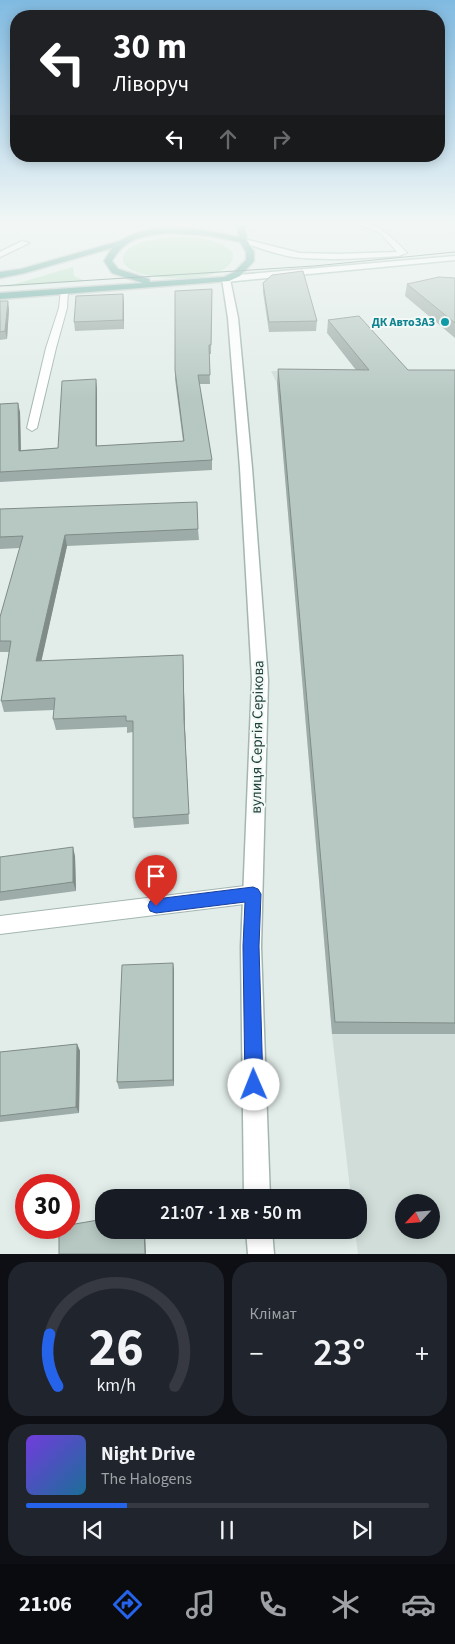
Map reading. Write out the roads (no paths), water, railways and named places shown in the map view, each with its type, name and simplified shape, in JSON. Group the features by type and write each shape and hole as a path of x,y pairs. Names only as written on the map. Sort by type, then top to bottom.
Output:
{"main road":[{"path":"144,281 154,284"},
{"path":"0,296 204,281"}],"street":[{"name":"вулиця Сергія Серікова","path":"226,281 232,318 246,468 260,680 251,946 257,1189"},
{"path":"260,1239 261,1254"}],"lane":[{"path":"32,428 51,348 63,308 64,291"},
{"path":"0,925 253,894"}],"tram line":[{"path":"0,286 86,281"}],"place":[{"name":"ДК АвтоЗАЗ","path":"445,322"}]}
